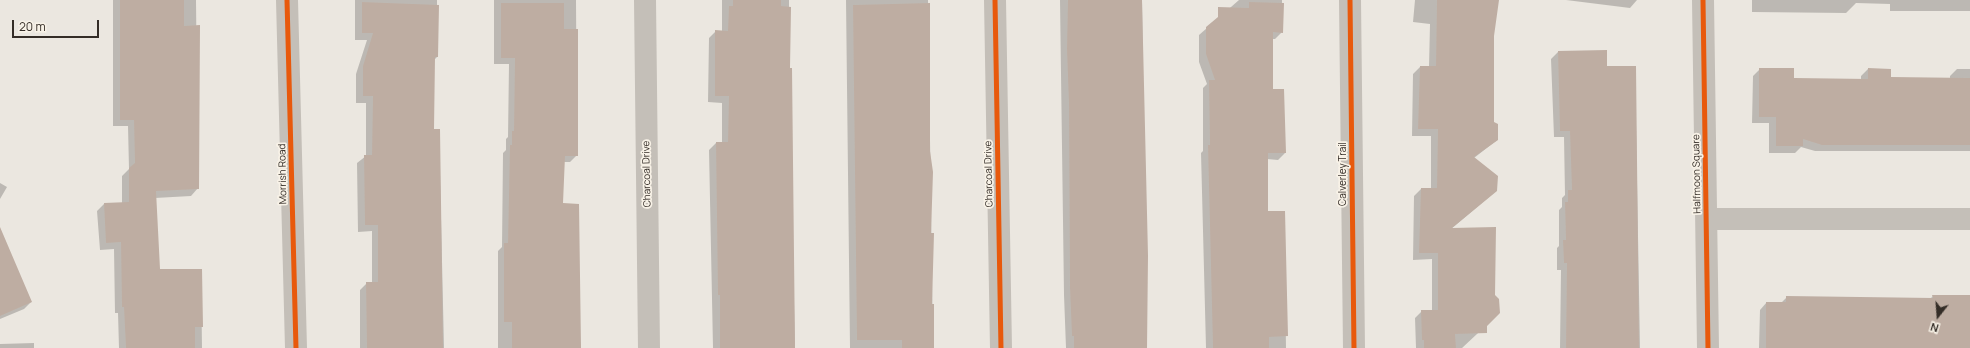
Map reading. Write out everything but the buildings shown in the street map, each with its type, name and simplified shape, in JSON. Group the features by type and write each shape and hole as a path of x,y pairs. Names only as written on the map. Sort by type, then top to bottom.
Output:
{"street":[{"name":"Morrish Road","path":"287,0 296,348"},
{"name":"Charcoal Drive","path":"645,0 649,348"},
{"name":"Charcoal Drive","path":"995,0 1001,348"},
{"name":"Calverley Trail","path":"1350,0 1354,348"},
{"name":"Halfmoon Square","path":"1703,0 1708,348"},
{"name":"Halfmoon Square","path":"1707,219 1970,219"}],"cycle path":[{"path":"287,0 296,348"},
{"path":"995,0 1001,348"},
{"path":"1350,0 1354,348"},
{"path":"1703,0 1708,348"}]}
